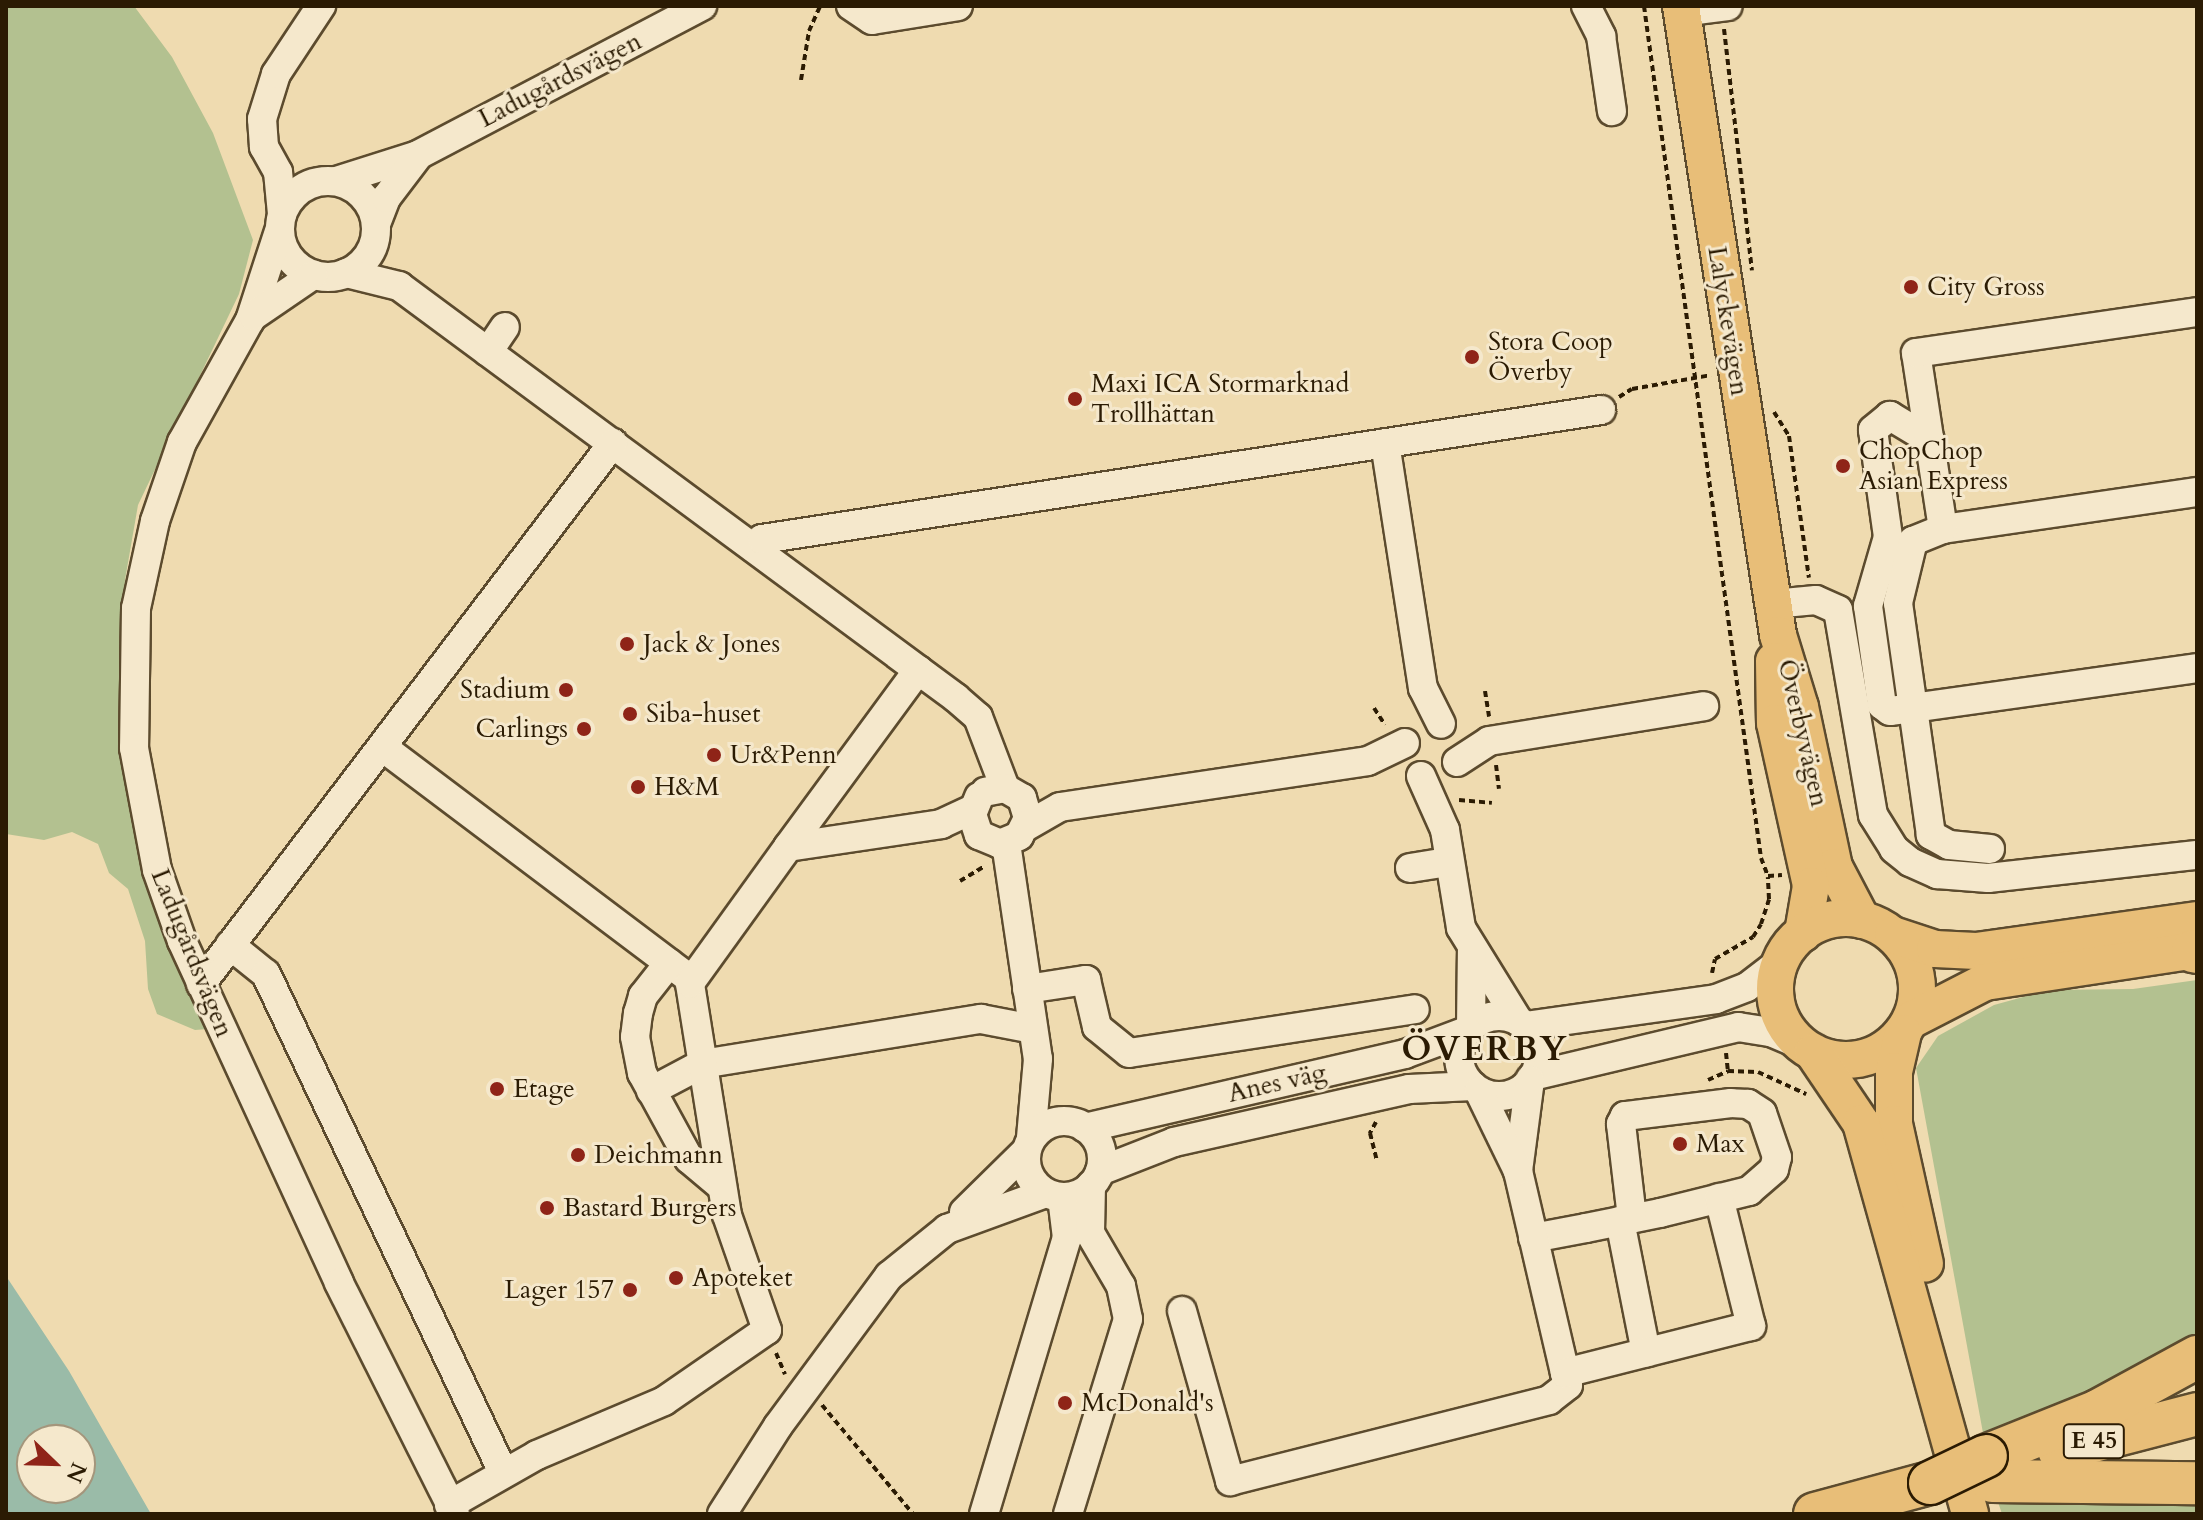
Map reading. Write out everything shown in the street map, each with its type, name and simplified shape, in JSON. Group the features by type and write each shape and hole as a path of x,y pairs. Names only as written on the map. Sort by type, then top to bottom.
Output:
{"highway":[{"path":"1815,1514 1978,1471 2197,1357"},
{"name":"E 45","path":"1978,1471 2197,1414"},
{"path":"1978,1471 2197,1483"}],"main road":[{"name":"Lalyckevägen","path":"1681,9 1776,620"},
{"name":"Överbyvägen","path":"1776,620 1773,699 1785,779 1811,886 1775,991 1779,1012 1861,1123 1978,1471"},
{"name":"Överbyvägen","path":"1776,620 1800,707 1834,867 1878,928 1910,956 1918,981 1894,1071 1894,1124 1946,1354 1978,1471"},
{"path":"1790,948 1837,919 1878,928 1935,949 1976,951 2196,943"},
{"path":"1807,1049 1845,1061 1867,1058 1907,1027 1985,982 2196,943"}],"street":[{"path":"321,6 276,74 266,100 261,134 278,172 280,223 289,258 313,275 346,273 399,286 978,717 989,751 1038,1059 1056,1098 1100,1147 1096,1178 1079,1236 984,1514"},
{"name":"Ladugårdsvägen","path":"326,182 418,155 702,6"},
{"path":"851,6 872,20 958,6"},
{"path":"1586,6 1601,36 1612,111"},
{"path":"1681,9 1728,6"},
{"name":"Ladugårdsvägen","path":"375,233 393,187 418,155"},
{"path":"278,172 326,182 363,196 375,233 399,286"},
{"path":"280,223 291,197 326,182"},
{"name":"Ladugårdsvägen","path":"280,223 250,320 176,456 155,521 136,608 132,702 139,789 165,895 201,984 452,1509"},
{"path":"346,273 363,261 375,233"},
{"name":"Ladugårdsvägen","path":"250,320 313,275"},
{"path":"1943,529 1916,353 2197,312"},
{"path":"488,352 505,327"},
{"path":"754,548 762,539 1601,410"},
{"path":"1930,440 1890,416 1873,430 1888,537 1868,606 1880,696 1890,711 2197,668"},
{"path":"201,984 357,776 385,749 613,443"},
{"path":"1385,443 1429,732 1454,767 1445,830 1456,912 1472,947 1538,1049 1518,1171"},
{"path":"1990,849 1949,845 1931,835 1898,603 1901,579 1913,541 1943,529 2197,492"},
{"path":"1776,620 1812,600 1838,610 1873,815 1894,849 1910,862 1937,874 1988,878 2197,855"},
{"path":"452,1509 503,1472 664,1401 767,1330 720,1185 692,980 918,670"},
{"path":"788,847 999,813 1060,807 1368,761 1429,732 1489,741 1704,706"},
{"path":"1429,732 1405,761 1417,774 1445,830"},
{"path":"1368,761 1438,778 1489,741"},
{"path":"385,749 692,980"},
{"path":"1410,868 1449,862"},
{"path":"230,945 266,974 503,1472"},
{"path":"1472,947 1469,1029 1460,1066 1476,1089 1518,1171 1567,1379"},
{"path":"1469,1029 1499,1016 1522,1024 1643,1008 1790,948"},
{"path":"669,963 643,996 635,1037 651,1091 689,1159 720,1185"},
{"path":"1027,989 1086,980 1097,1027 1129,1053 1415,1009"},
{"path":"651,1091 702,1064 981,1019 1033,1029"},
{"name":"Anes väg","path":"1081,1126 1405,1054 1469,1029"},
{"path":"1476,1089 1507,1095 1532,1078 1634,1050 1807,1049"},
{"path":"1038,1059 1029,1145 1031,1180 1054,1195 1079,1236 1121,1286 1128,1319 1068,1514"},
{"name":"Anes väg","path":"1096,1178 1174,1142 1409,1089 1476,1089"},
{"path":"1533,1238 1626,1220 1749,1191 1774,1169 1777,1157 1762,1113 1748,1104 1731,1103 1636,1112 1625,1116 1621,1124 1626,1220 1646,1352"},
{"path":"722,1514 805,1388 889,1276 947,1229 1052,1123 1081,1126"},
{"path":"947,1229 1054,1195 1096,1178"},
{"path":"1182,1311 1230,1481 1549,1400 1567,1379 1646,1352 1751,1326 1719,1198"}],"path":[{"path":"801,80 809,31 820,6"},
{"path":"1721,7 1752,274"},
{"path":"1601,410 1632,389 1736,370"},
{"path":"1770,407 1789,436 1812,600"},
{"path":"767,1330 784,1373 805,1388 913,1514"}],"shaded area":[{"path":"6,6 134,6 172,57 213,133 253,240 239,294 138,505 125,580 119,674 123,769 140,858 170,951 208,1029 195,1030 157,1014 148,989 145,941 128,889 109,873 98,844 72,832 44,840 6,834"},
{"path":"2197,980 2197,1337 2085,1401 1983,1433 1916,1068 1938,1036 1994,1005 2049,990 2133,989"},
{"path":"6,1276 69,1371 151,1514 6,1514"},
{"path":"2197,1499 2197,1514 2002,1514 1998,1502"}],"place":[{"name":"City Gross","path":"1911,287"},
{"name":"Stora Coop Överby","path":"1472,357"},
{"name":"Maxi ICA Stormarknad Trollhättan","path":"1075,399"},
{"name":"ChopChop Asian Express","path":"1843,466"},
{"name":"Jack & Jones","path":"627,644"},
{"name":"Stadium","path":"566,690"},
{"name":"Siba-huset","path":"630,714"},
{"name":"Carlings","path":"584,729"},
{"name":"Ur&Penn","path":"714,755"},
{"name":"H&M","path":"638,787"},
{"name":"Etage","path":"497,1089"},
{"name":"Max","path":"1680,1144"},
{"name":"Deichmann","path":"578,1155"},
{"name":"Bastard Burgers","path":"547,1208"},
{"name":"Apoteket","path":"676,1278"},
{"name":"Lager 157","path":"630,1290"},
{"name":"McDonald's","path":"1065,1403"}],"district":[{"name":"ÖVERBY","path":"1485,1050"}]}
